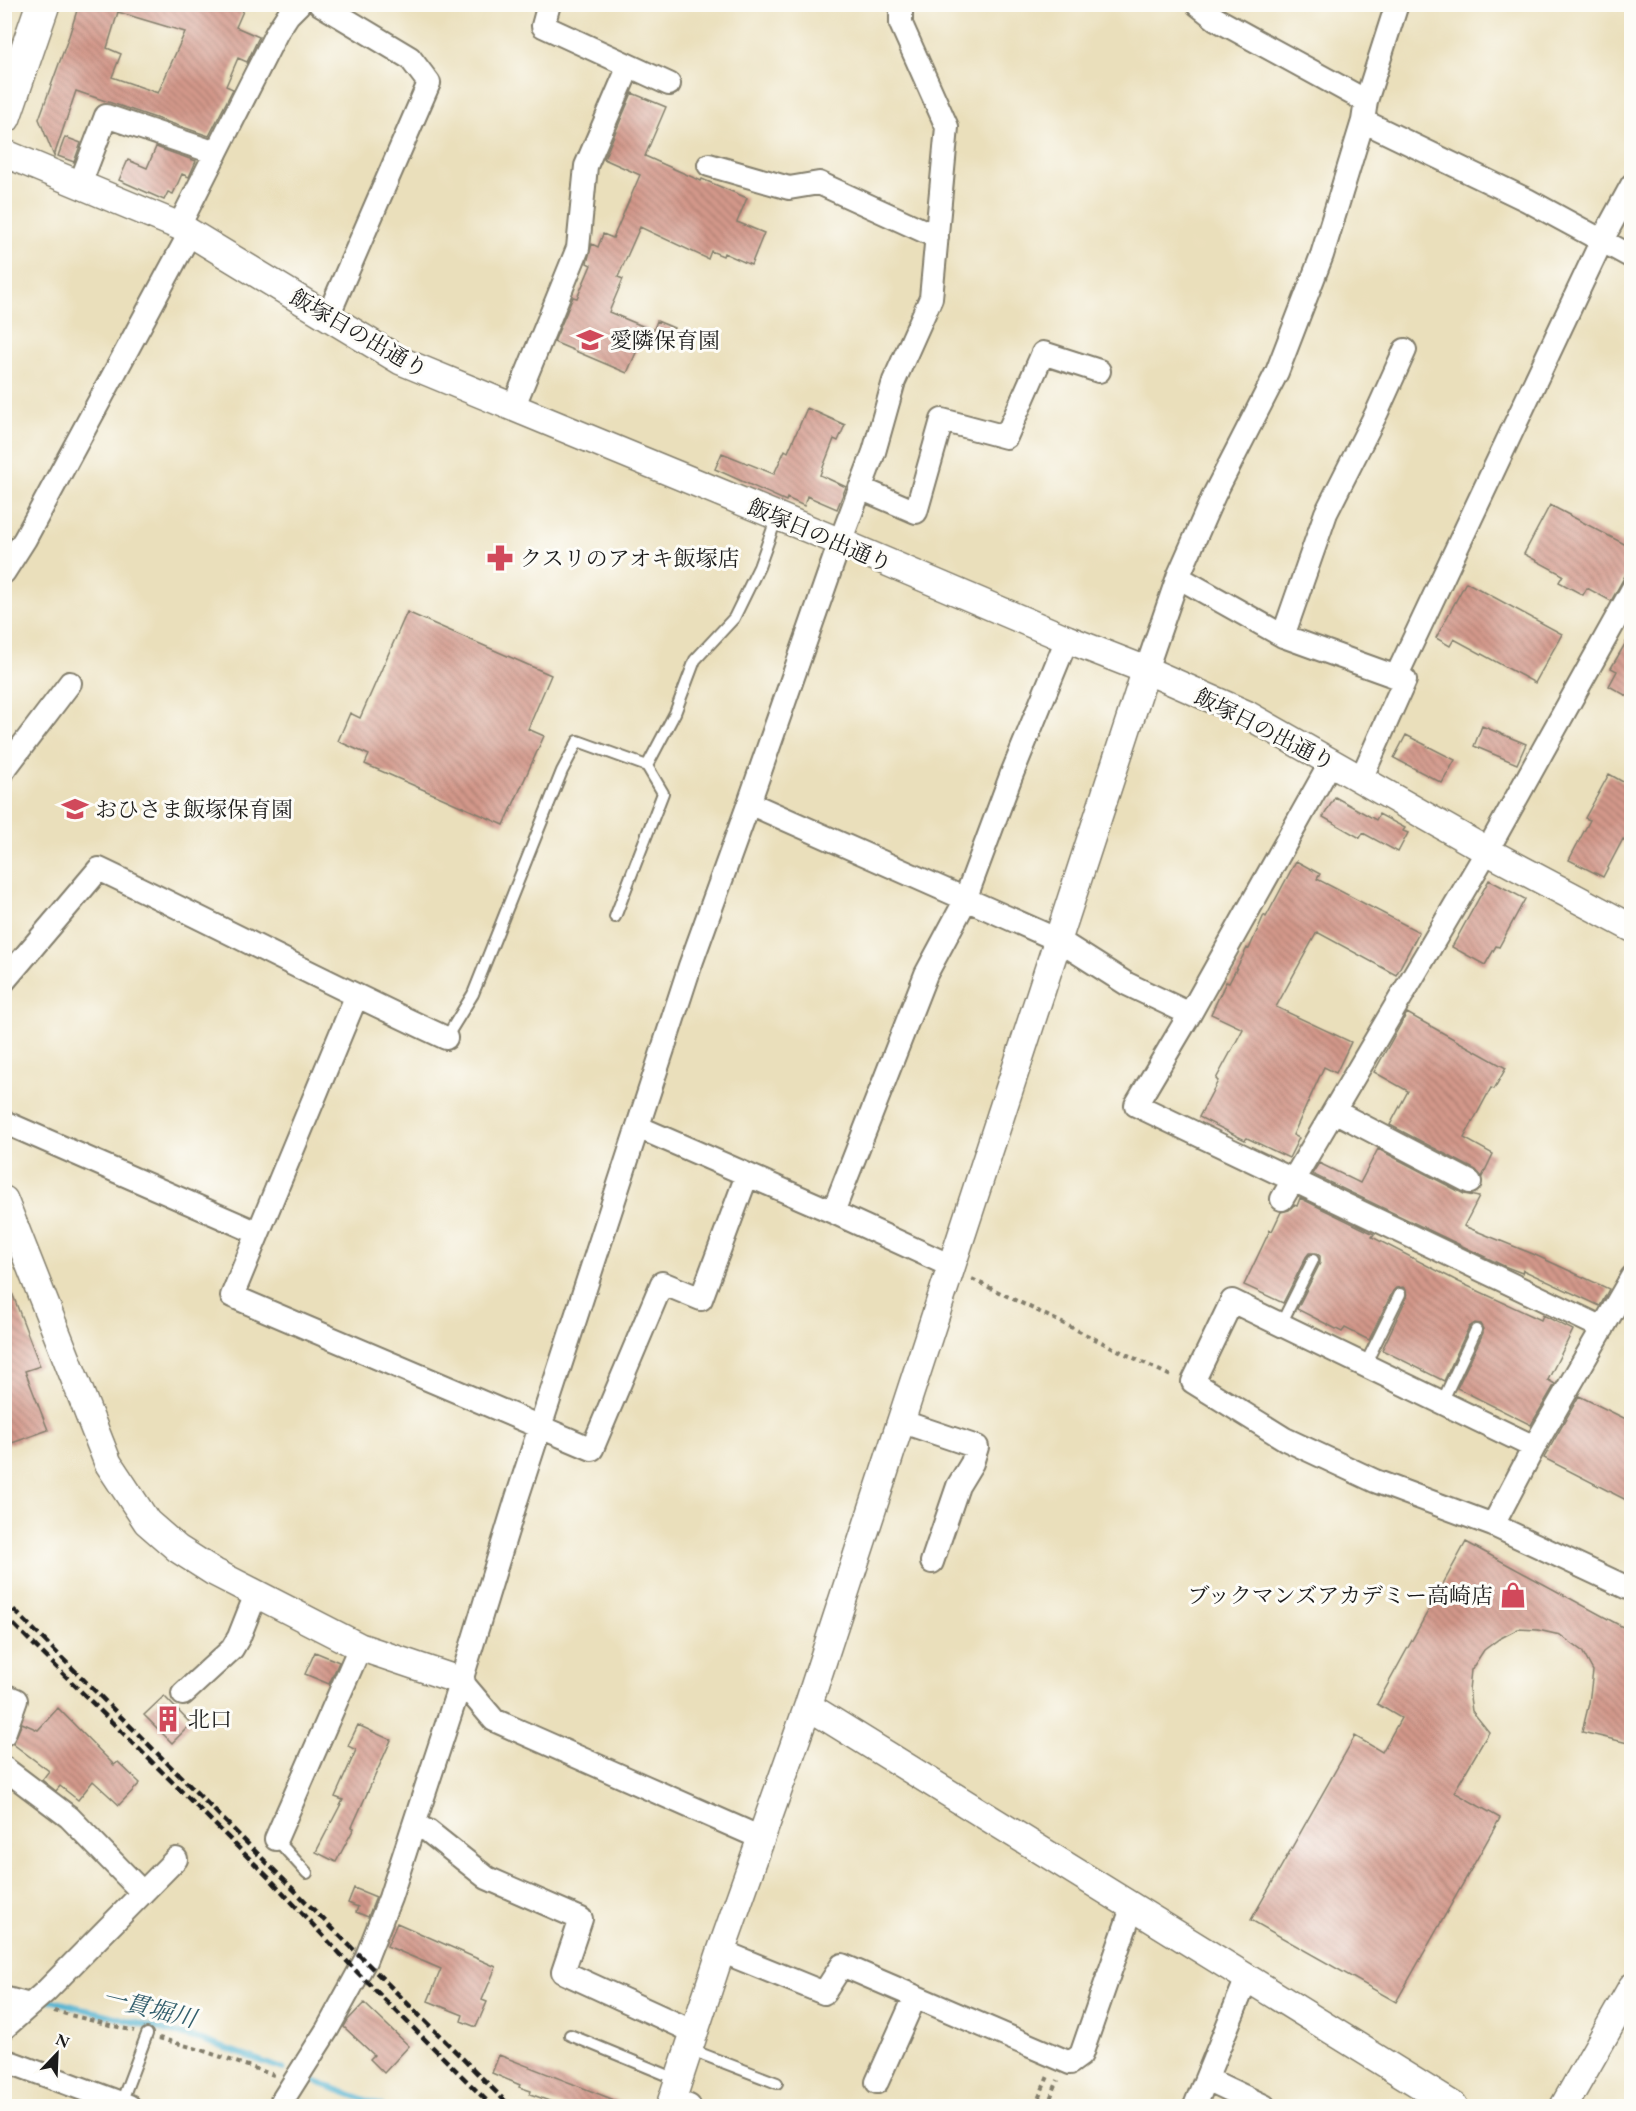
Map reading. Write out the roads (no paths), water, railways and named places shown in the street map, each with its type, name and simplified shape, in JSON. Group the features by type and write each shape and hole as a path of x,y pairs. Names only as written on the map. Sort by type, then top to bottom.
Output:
{"main road":[{"path":"4,117 43,4"}],"street":[{"path":"4,572 26,539 184,230 216,153 277,32 298,4"},
{"path":"320,4 410,58 429,83 328,316"},
{"path":"549,4 543,26 669,84"},
{"path":"279,2106 327,2030 365,1961 390,1898 690,966 874,452 894,381 931,298 947,127 901,24 901,4"},
{"path":"1197,4 1216,19 1364,111 1632,257"},
{"path":"678,2098 691,2040 808,1706 1146,670 1178,578 1214,495 1277,372 1322,255 1397,4"},
{"path":"513,408 578,248 586,166 629,66"},
{"path":"80,184 106,117 216,153"},
{"name":"飯塚日の出通り","path":"4,153 184,230 400,361 840,542 1246,714 1487,851 1632,928"},
{"path":"709,165 789,188 819,183 937,237"},
{"path":"1396,677 1602,240 1632,185"},
{"path":"1283,636 1326,513 1377,412 1405,350"},
{"path":"860,488 916,512 942,420 1006,437 1043,353 1099,372"},
{"path":"1178,578 1283,636 1405,680 1360,779"},
{"path":"1287,1190 1487,851 1632,590"},
{"path":"833,1212 926,974 965,899 1011,776 1067,639"},
{"path":"4,770 70,683"},
{"path":"1331,762 1190,1014 1136,1105 1287,1190 1603,1328"},
{"path":"749,803 1058,940 1127,984 1190,1014"},
{"path":"4,981 99,869 446,1038"},
{"path":"356,996 232,1296 592,1449 662,1283 701,1299 747,1175"},
{"path":"1334,1111 1470,1182"},
{"path":"4,1122 258,1233"},
{"path":"638,1127 951,1266"},
{"path":"4,1200 108,1463 126,1494 147,1522 178,1549 256,1594 360,1647 461,1682 494,1720 761,1838"},
{"path":"1493,1525 1534,1447 1632,1278"},
{"path":"1534,1447 1232,1301 1193,1382 1285,1439 1375,1480 1493,1525 1632,1590"},
{"path":"900,1421 977,1447 972,1463 958,1486 932,1562"},
{"path":"183,1694 232,1649 256,1594"},
{"path":"276,1839 360,1647"},
{"path":"4,1695 16,1700 4,1734"},
{"path":"808,1706 1454,2106"},
{"path":"4,1768 69,1817 142,1892"},
{"path":"414,1825 428,1831 487,1878 581,1919 562,1972 691,2040"},
{"path":"4,2028 37,1999 176,1859"},
{"path":"721,1951 824,1993 842,1965 1063,2060 1081,2055 1132,1908"},
{"path":"1195,2106 1247,1978"},
{"path":"1564,2106 1632,1987"},
{"path":"877,2082 915,1997"},
{"path":"4,1998 37,1999"},
{"path":"4,2060 123,2105"},
{"path":"1207,2079 1264,2106"}],"lane":[{"path":"647,766 675,713 695,660 734,618 759,567 777,517"},
{"path":"446,1038 472,994 562,771 578,741 647,766 663,793 615,917"},
{"path":"1281,1324 1313,1260"},
{"path":"1365,1365 1400,1294"},
{"path":"1442,1402 1476,1330"},
{"path":"276,1839 308,1873"},
{"path":"123,2105 147,2034"},
{"path":"570,2035 678,2098"},
{"path":"691,2040 777,2083"}],"waterway":[{"name":"一貫堀川","path":"46,1999 202,2040 283,2069"},
{"name":"一貫堀川","path":"308,2079 382,2106"}],"railway":[{"path":"4,1600 510,2106"},
{"path":"4,1615 272,1881 358,1973 492,2106"}],"place":[{"name":"愛隣保育園","path":"590,340"},
{"name":"クスリのアオキ飯塚店","path":"500,558"},
{"name":"おひさま飯塚保育園","path":"75,809"},
{"name":"ブックマンズアカデミー高崎店","path":"1513,1595"},
{"name":"北口","path":"168,1719"}]}
